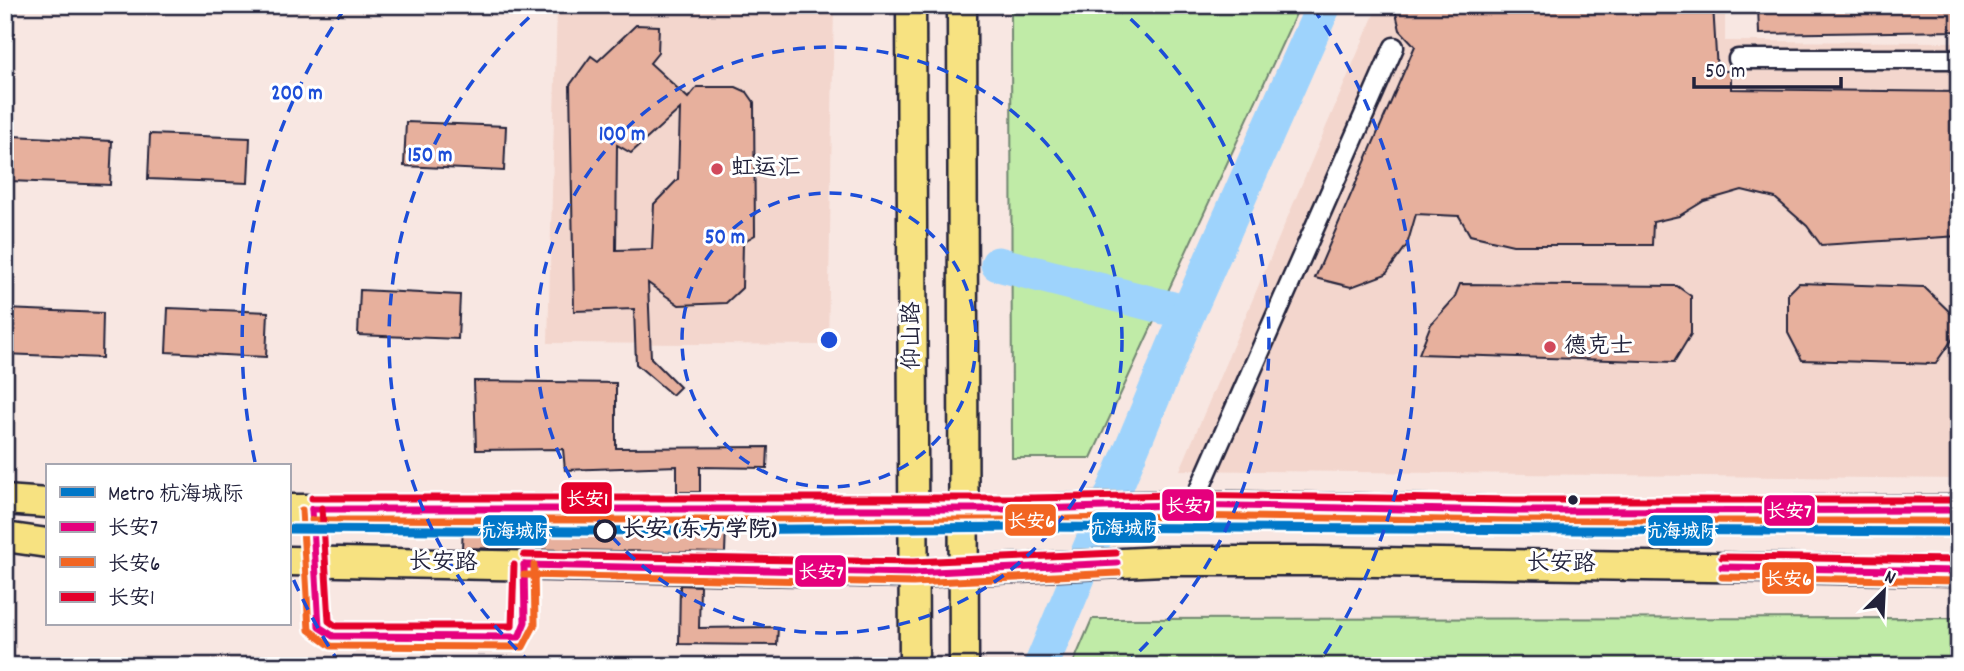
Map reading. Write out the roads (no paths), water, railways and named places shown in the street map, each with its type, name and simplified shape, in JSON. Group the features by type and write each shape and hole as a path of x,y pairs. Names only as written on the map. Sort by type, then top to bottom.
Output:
{"main road":[{"name":"仰山路","path":"911,5 914,666"},
{"path":"962,5 964,666"},
{"path":"5,500 46,503"},
{"path":"290,509 1033,509 1184,506 1515,510 1959,510"},
{"path":"5,537 46,543"},
{"name":"长安路","path":"290,561 913,573 1163,561 1959,570"}],"street":[{"path":"1184,506 1394,47"},
{"path":"1738,59 1959,59"}],"waterway":[{"path":"1041,666 1188,313 1324,5"},
{"path":"998,264 1188,313"}],"metro line":[{"name":"杭海城际","path":"290,529 590,531 1025,527 1959,532"}],"place":[{"name":"虹运汇","path":"717,169"},
{"name":"德克士","path":"1550,347"},
{"name":"长安 (东方学院)","path":"605,531"}]}
